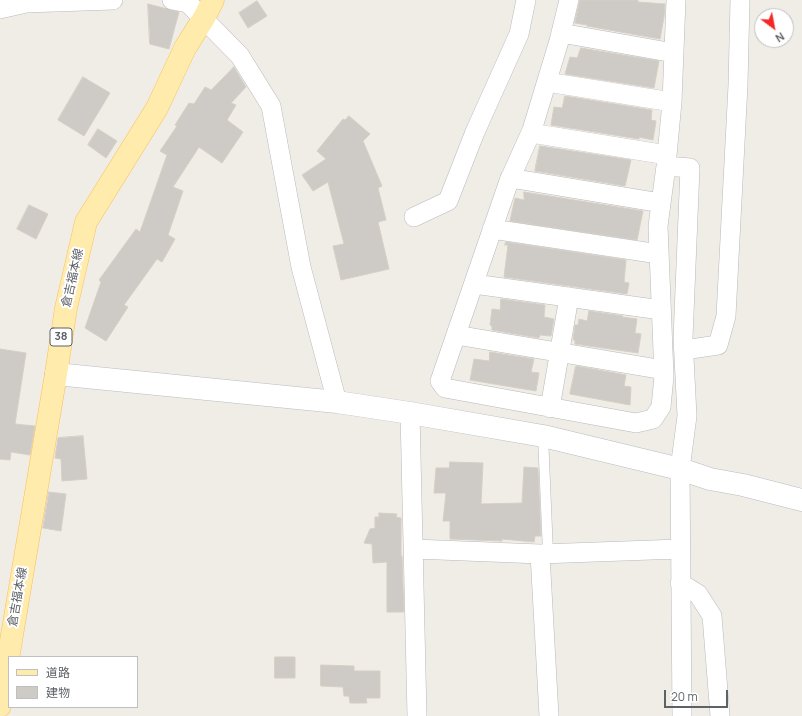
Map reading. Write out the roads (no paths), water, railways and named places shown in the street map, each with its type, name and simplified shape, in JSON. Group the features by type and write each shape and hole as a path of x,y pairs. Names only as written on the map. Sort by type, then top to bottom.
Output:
{"main road":[{"name":"倉吉福本線","path":"8,656 66,308 86,222 157,108 185,48 208,9"},
{"name":"倉吉福本線","path":"0,706 8,659"}],"street":[{"path":"0,9 26,3 113,0"},
{"path":"172,0 208,9 240,56 271,106 301,267 337,402"},
{"path":"414,217 448,201 475,132 519,34 526,0"},
{"path":"569,0 561,33 531,133 510,178 440,381 445,388 636,423 653,419 661,407 664,370 658,226 672,102 676,0"},
{"path":"684,350 718,345 726,316 738,85 740,0"},
{"path":"561,33 674,53"},
{"path":"547,82 672,102"},
{"path":"531,133 666,161 690,168 683,338 687,416 680,469 682,716"},
{"path":"510,178 661,203"},
{"path":"492,229 659,254"},
{"path":"474,284 661,310"},
{"path":"550,408 569,297"},
{"path":"456,335 664,370"},
{"path":"56,374 337,402 410,413 543,436 680,469 710,479 743,485 802,500"},
{"path":"410,413 417,716"},
{"path":"414,549 544,554 680,549"},
{"path":"544,554 549,716"},
{"path":"680,583 698,594 712,616 720,716"}],"lane":[{"path":"543,436 544,554"}]}
